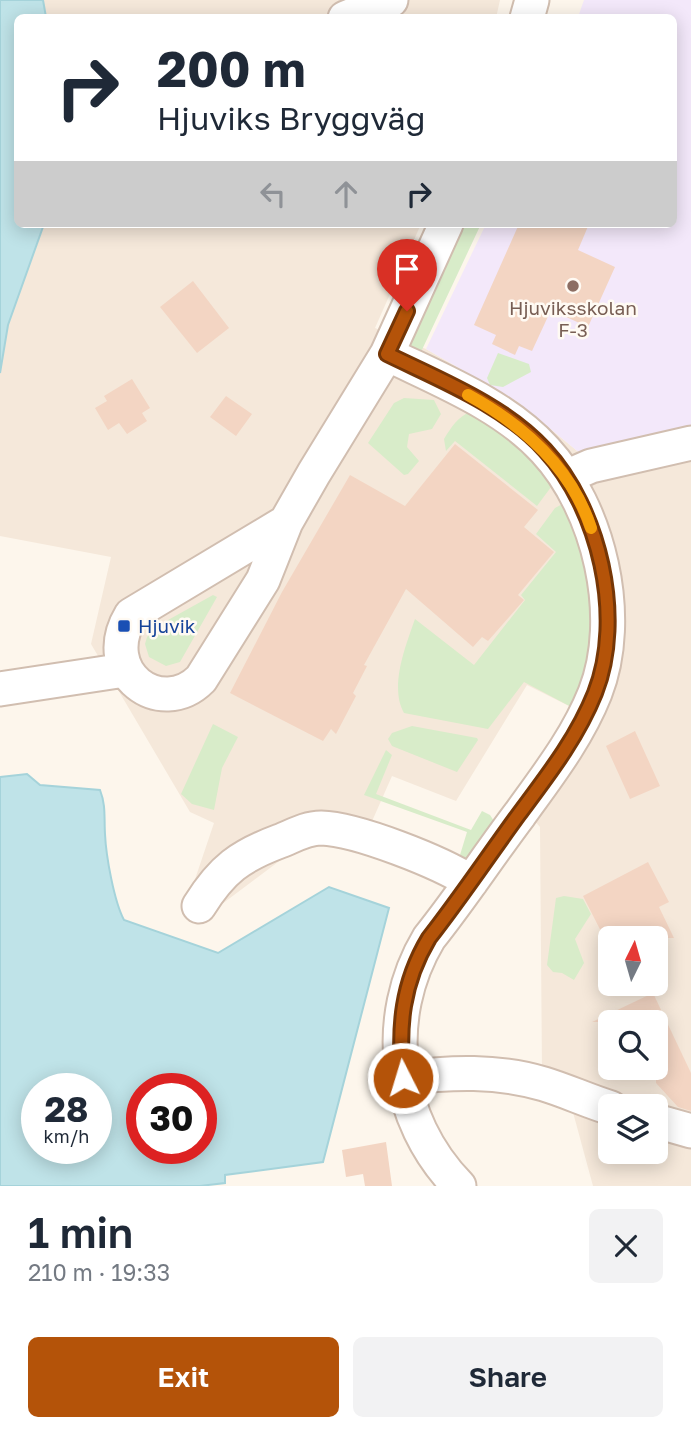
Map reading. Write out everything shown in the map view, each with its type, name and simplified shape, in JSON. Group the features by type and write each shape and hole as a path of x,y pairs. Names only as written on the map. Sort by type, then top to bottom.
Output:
{"street":[{"path":"355,14 391,0"},
{"path":"286,522 131,615 120,640 125,670 139,684 159,692 177,692 196,684 263,580 286,522 387,354 444,228"},
{"path":"387,354 487,405 544,448 566,477 589,521 603,570 607,614 602,669 596,691 572,739 429,938 410,977 401,1020 403,1078 407,1100 434,1158 459,1186"},
{"path":"566,477 591,466 691,443"},
{"path":"0,689 125,670"},
{"path":"199,906 212,886 234,862 255,850 308,830 321,828 364,838 438,864 471,882"},
{"path":"403,1078 459,1073 501,1075 543,1084 598,1103"},
{"path":"668,1124 691,1131"}],"shaded area":[{"path":"43,0 500,0 497,14 45,14"},
{"name":"Hjuviksskolan F-3","path":"584,0 691,0 691,432 582,455 518,402 426,349 484,228 677,228 677,14 579,14"},
{"path":"43,228 419,228 375,328 426,349 518,402 582,455 691,432 691,1186 593,1186 571,1105 542,1072 540,827 516,800 575,709 527,685 456,801 392,776 358,853 306,841 210,913 188,900 214,823 190,812 91,644 111,557 0,536 0,373 8,325"}],"green space":[{"path":"455,228 479,228 420,354 410,346 408,339"},
{"path":"498,353 529,364 531,372 503,387 490,385 487,378"},
{"path":"404,398 434,400 441,414 432,429 409,434 407,447 419,461 404,475 368,443 394,403"},
{"path":"471,411 491,419 554,483 537,506 455,441 446,451 444,439 452,426"},
{"path":"568,501 582,534 596,635 575,709 524,682 488,729 404,713 398,691 400,666 415,619 474,665 525,600 521,595 556,552 536,534 555,508"},
{"path":"213,595 217,597 180,662 166,666 149,657 145,644 147,637 159,625"},
{"path":"213,724 238,737 222,768 214,810 192,804 181,794"},
{"path":"412,726 478,740 457,772 392,746 388,739 392,733"},
{"path":"386,750 392,755 376,794 471,830 482,811 490,815 496,824 473,858 461,859 460,855 467,832 364,795"},
{"path":"564,896 583,899 591,914 575,939 584,963 574,980 562,973 553,972 547,965 556,898"}],"water":[{"path":"0,0 43,0 45,14 14,14 14,228 43,228 8,325 0,373"},
{"path":"27,774 40,785 100,790 109,866 124,920 218,953 329,887 389,908 323,1162 225,1175 225,1183 200,1186 0,1186 0,777"}],"building":[{"path":"517,228 587,228 578,250 615,267 588,327 551,310 532,351 519,346 515,355 492,344 496,335 474,325"},
{"path":"193,281 229,328 197,353 160,307"},
{"path":"132,379 150,408 142,413 147,421 127,434 119,423 108,430 95,408 107,401 104,396"},
{"path":"226,396 252,414 236,436 210,417"},
{"path":"455,444 538,510 524,527 554,552 518,595 524,600 488,641 482,637 473,647 406,589 364,665 367,666 353,693 356,696 336,734 331,729 323,741 230,693 282,592 350,475 405,506"},
{"path":"635,731 660,786 630,799 606,746"},
{"path":"648,862 669,902 659,907 674,938 668,938 668,926 598,926 583,896"},
{"path":"647,996 654,996 661,1010 617,1010"},
{"path":"668,1025 691,1073 691,1111 678,1107 656,1080 668,1080"},
{"path":"386,1142 392,1186 365,1186 363,1174 346,1177 342,1150"}],"slow traffic":[{"path":"468,395 487,405 544,448 580,499 591,528"}],"place":[{"name":"Hjuviksskolan F-3","path":"573,286"},
{"name":"Hjuvik","path":"124,626"}],"route":[{"path":"403,1078 401,1020 410,977 419,955 551,771 586,714 602,669 607,614 603,570 597,547 580,499 566,477 544,448 487,405 387,354 407,311"}]}
